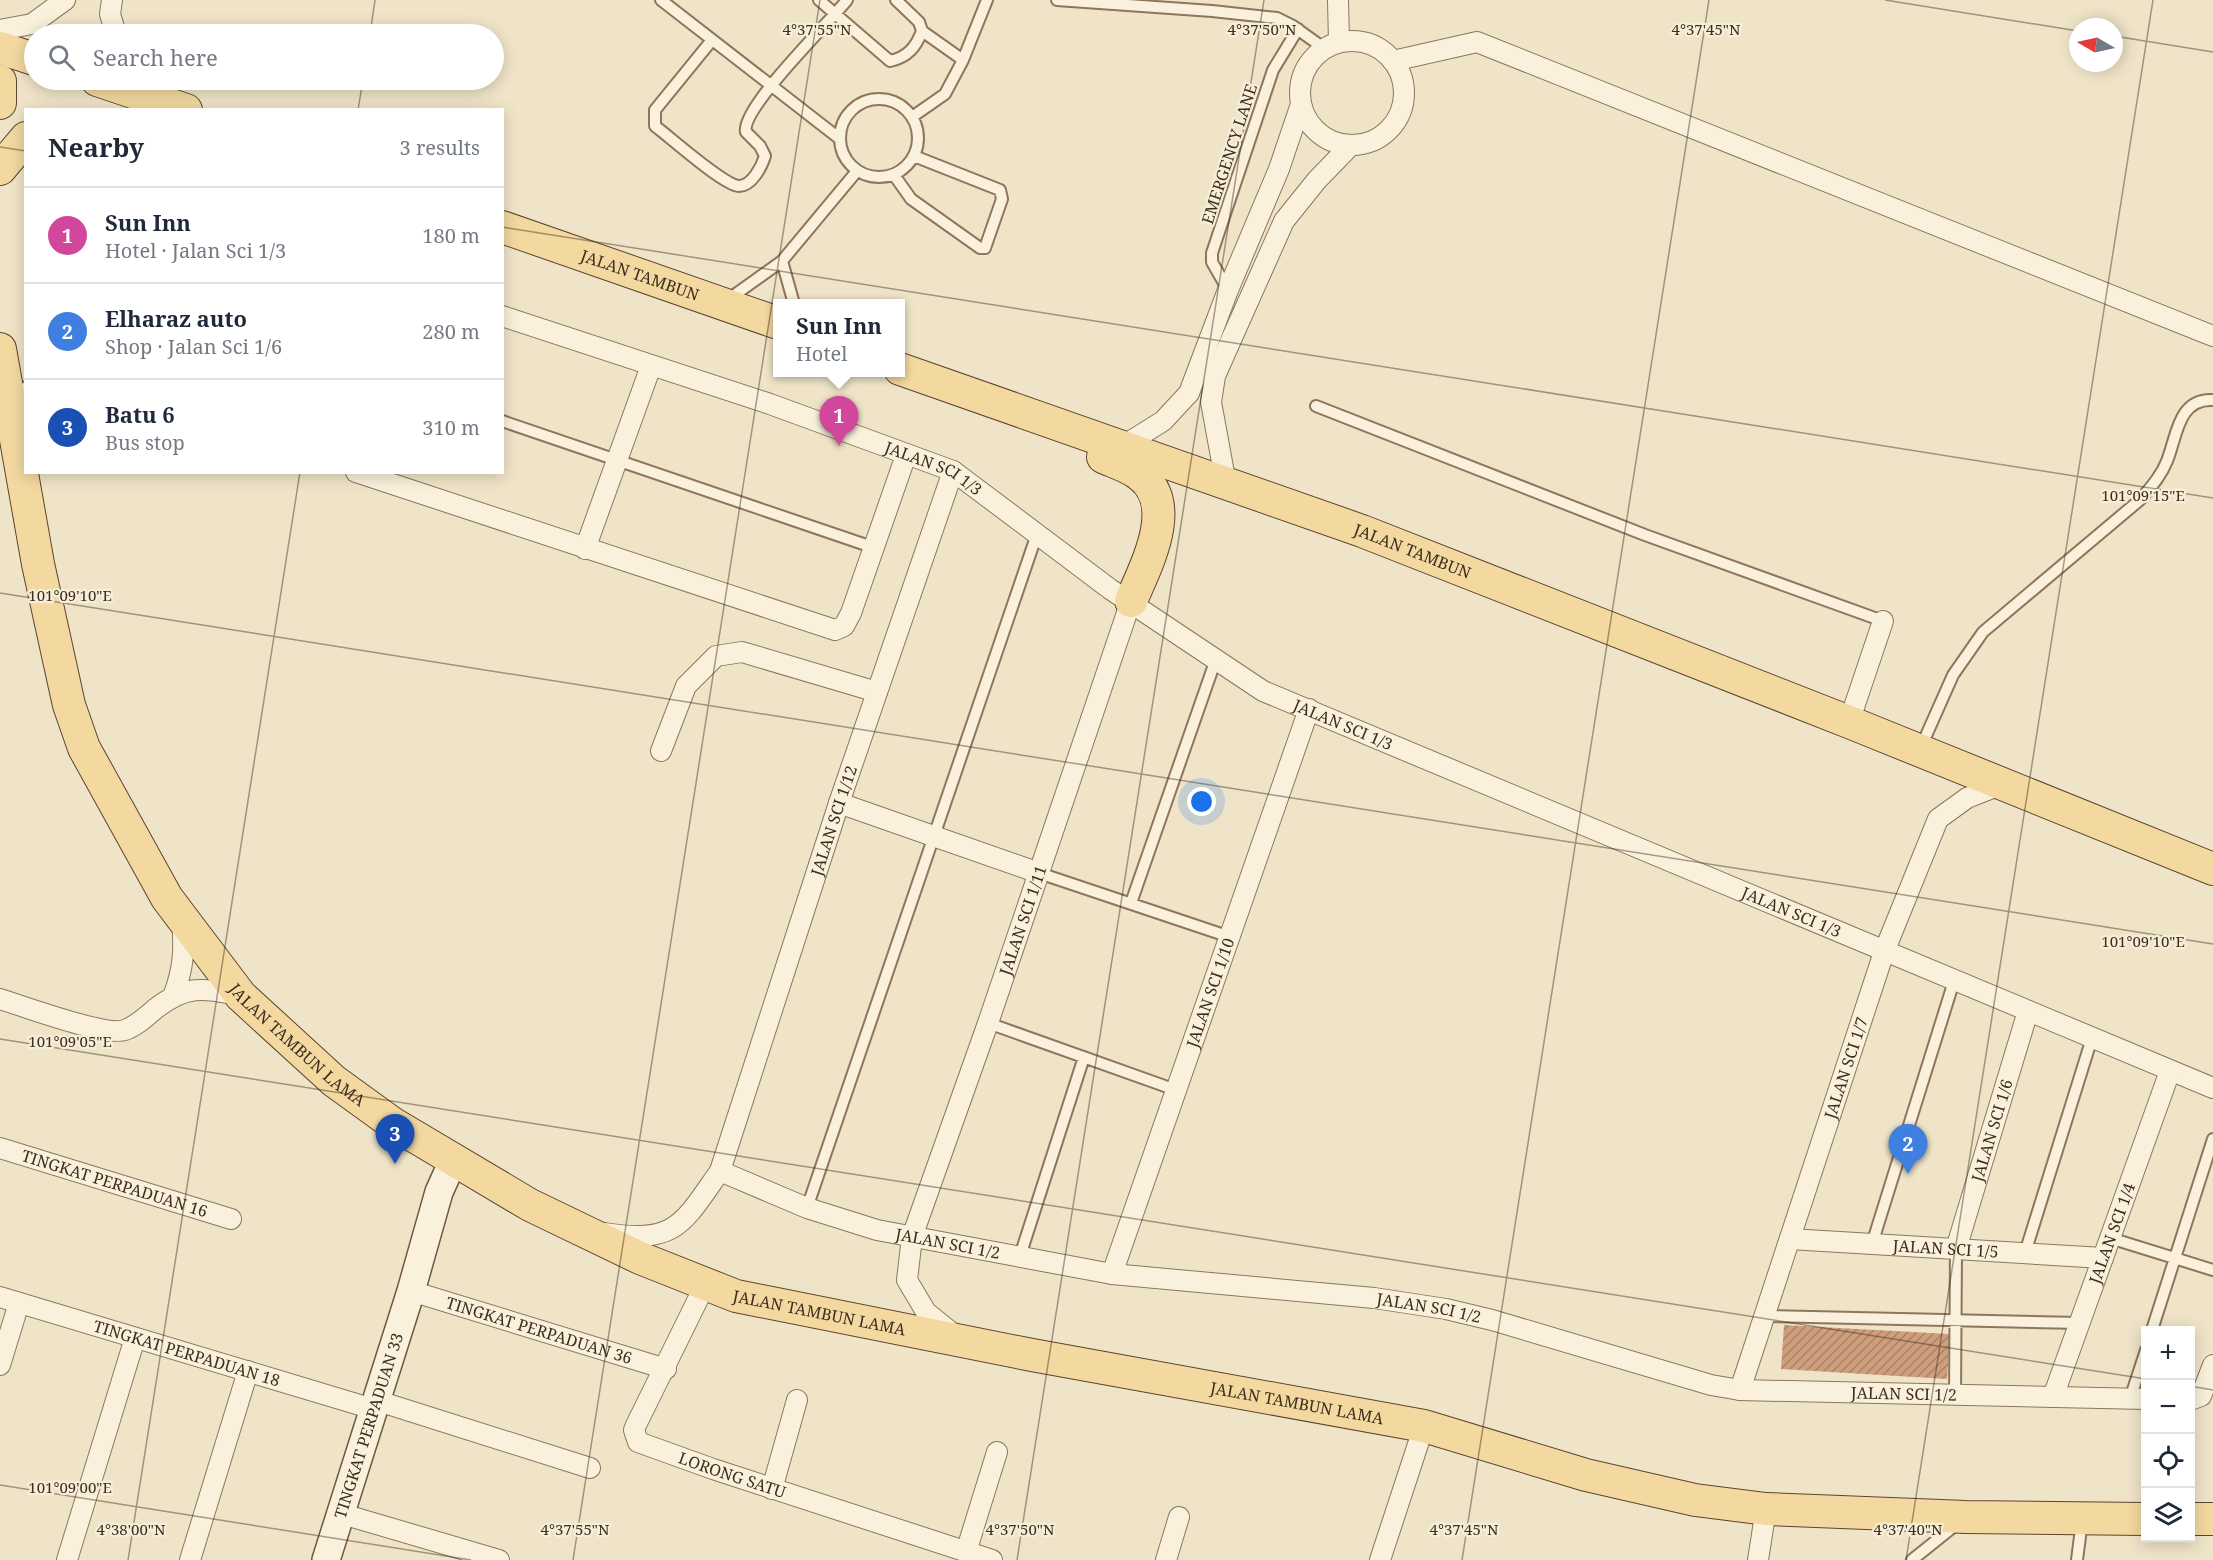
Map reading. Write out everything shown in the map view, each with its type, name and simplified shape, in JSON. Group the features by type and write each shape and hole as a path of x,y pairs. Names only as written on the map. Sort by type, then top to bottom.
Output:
{"main road":[{"path":"0,48 24,56"},
{"path":"0,81 0,103"},
{"path":"128,90 175,105"},
{"path":"0,169 24,140"},
{"name":"JALAN TAMBUN","path":"504,227 773,322"},
{"path":"504,236 549,244"},
{"name":"JALAN TAMBUN LAMA","path":"10,369 15,434 38,564 69,705 84,748 167,898 241,996 334,1081 392,1123 530,1205 694,1280 774,1305 1424,1426 1586,1474 1695,1500 1766,1509 1966,1517 2141,1519"},
{"name":"JALAN TAMBUN","path":"905,371 977,398 1194,470 1226,484 1362,531 1920,750 2213,869"},
{"path":"977,398 1036,430 1138,473 1152,488 1160,518 1150,555 1131,601"},
{"path":"2195,1519 2213,1520"}],"street":[{"path":"32,24 65,0"},
{"path":"112,0 110,14 113,24"},
{"path":"1332,46 1338,0"},
{"path":"0,30 24,26"},
{"path":"1354,41 1368,44 1382,51 1393,61 1401,76 1404,92 1398,117 1382,136 1366,144 1350,146 1333,142 1318,134 1307,120 1301,104 1300,88 1304,73 1313,59 1332,46 1354,41"},
{"path":"1393,61 1477,42 2212,330"},
{"path":"155,90 175,105"},
{"path":"1123,446 1163,421 1189,393 1228,290 1279,169 1301,104"},
{"path":"1226,484 1211,402 1215,376 1284,220 1317,180 1350,146"},
{"name":"JALAN SCI 1/3","path":"504,316 770,404 953,471 1110,589 1263,691 2213,1088"},
{"path":"585,549 651,366"},
{"path":"362,474 835,630 840,629 847,621 875,548 906,455"},
{"name":"JALAN SCI 1/12","path":"578,1228 640,1237 663,1233 688,1216 720,1171 839,803 953,471"},
{"name":"JALAN SCI 1/11","path":"964,1342 926,1312 908,1280 912,1237 988,1023 1131,601"},
{"path":"1849,722 1883,621"},
{"path":"661,751 686,686 716,656 742,652 877,692"},
{"name":"JALAN SCI 1/10","path":"1112,1274 1309,710"},
{"name":"JALAN SCI 1/7","path":"1740,1390 1884,952 1938,819 1967,798 2000,784"},
{"path":"839,803 1039,873"},
{"path":"174,994 182,970 185,948 182,917"},
{"path":"0,999 102,1030 123,1031 140,1021 174,994 213,990 241,996"},
{"name":"JALAN SCI 1/6","path":"1956,1249 2028,1011"},
{"name":"JALAN SCI 1/4","path":"2053,1397 2170,1071"},
{"name":"TINGKAT PERPADUAN 16","path":"0,1148 231,1219"},
{"name":"TINGKAT PERPADUAN 33","path":"326,1560 411,1291 439,1192 453,1161"},
{"name":"JALAN SCI 1/2","path":"720,1171 807,1208 877,1230 1112,1274 1374,1298 1446,1309 1492,1320 1711,1385 1740,1390 2138,1399"},
{"name":"JALAN SCI 1/5","path":"1790,1239 2103,1258"},
{"name":"LORONG SATU","path":"694,1280 666,1369 634,1430 638,1442 772,1489 992,1560"},
{"name":"TINGKAT PERPADUAN 36","path":"411,1291 666,1369"},
{"path":"0,1365 9,1300"},
{"name":"TINGKAT PERPADUAN 18","path":"9,1300 248,1371 374,1404 590,1468"},
{"path":"66,1560 135,1338"},
{"path":"2195,1398 2201,1396 2213,1365"},
{"path":"190,1560 248,1371"},
{"path":"772,1489 797,1400"},
{"path":"1380,1560 1424,1426"},
{"path":"966,1552 997,1452"},
{"path":"1758,1560 1766,1509"},
{"path":"339,1513 499,1560"},
{"path":"1166,1560 1179,1517"}],"lane":[{"path":"661,0 840,139"},
{"path":"819,0 890,61 903,58 917,44 922,31"},
{"path":"712,40 655,110 655,126 732,184 746,184 761,167 765,156 745,128 748,116 771,85 847,0"},
{"path":"896,0 919,22 922,31 963,60"},
{"path":"912,117 941,98 963,60 987,0"},
{"path":"1057,0 1266,17 1286,22 1332,46"},
{"name":"EMERGENCY LANE","path":"1228,290 1212,262 1212,254 1273,70 1298,29"},
{"path":"874,99 892,101 901,105 912,117 918,138 914,156 902,170 894,175 875,177 857,171 845,157 840,139 844,120 856,106 874,99"},
{"path":"894,175 911,199 980,248 985,248 1002,199 1000,190 914,156"},
{"path":"723,303 782,261 857,171"},
{"path":"782,261 793,299"},
{"path":"1920,750 1953,675 1983,632 2141,499 2157,481 2167,461 2183,414 2192,404 2213,400"},
{"path":"1316,406 1645,535 1883,621"},
{"path":"504,422 875,548"},
{"path":"807,1208 1037,534"},
{"path":"1131,903 1216,659"},
{"path":"1039,873 1230,937"},
{"path":"1872,1244 1954,981"},
{"path":"988,1023 1176,1090"},
{"path":"2025,1253 2092,1038"},
{"path":"1020,1256 1084,1057"},
{"path":"2153,1326 2213,1139"},
{"path":"2110,1238 2213,1270"},
{"path":"1955,1395 1956,1249"},
{"path":"1764,1316 2080,1323"},
{"path":"2138,1399 2141,1378"},
{"path":"1912,1560 1966,1517"},
{"path":"2077,1560 2082,1518"}],"building":[{"path":"1784,1325 1950,1334 1947,1379 1781,1369"}],"place":[{"name":"Sun Inn","path":"839,446"},
{"name":"Batu 6","path":"395,1164"},
{"name":"Elharaz auto","path":"1908,1174"}]}
